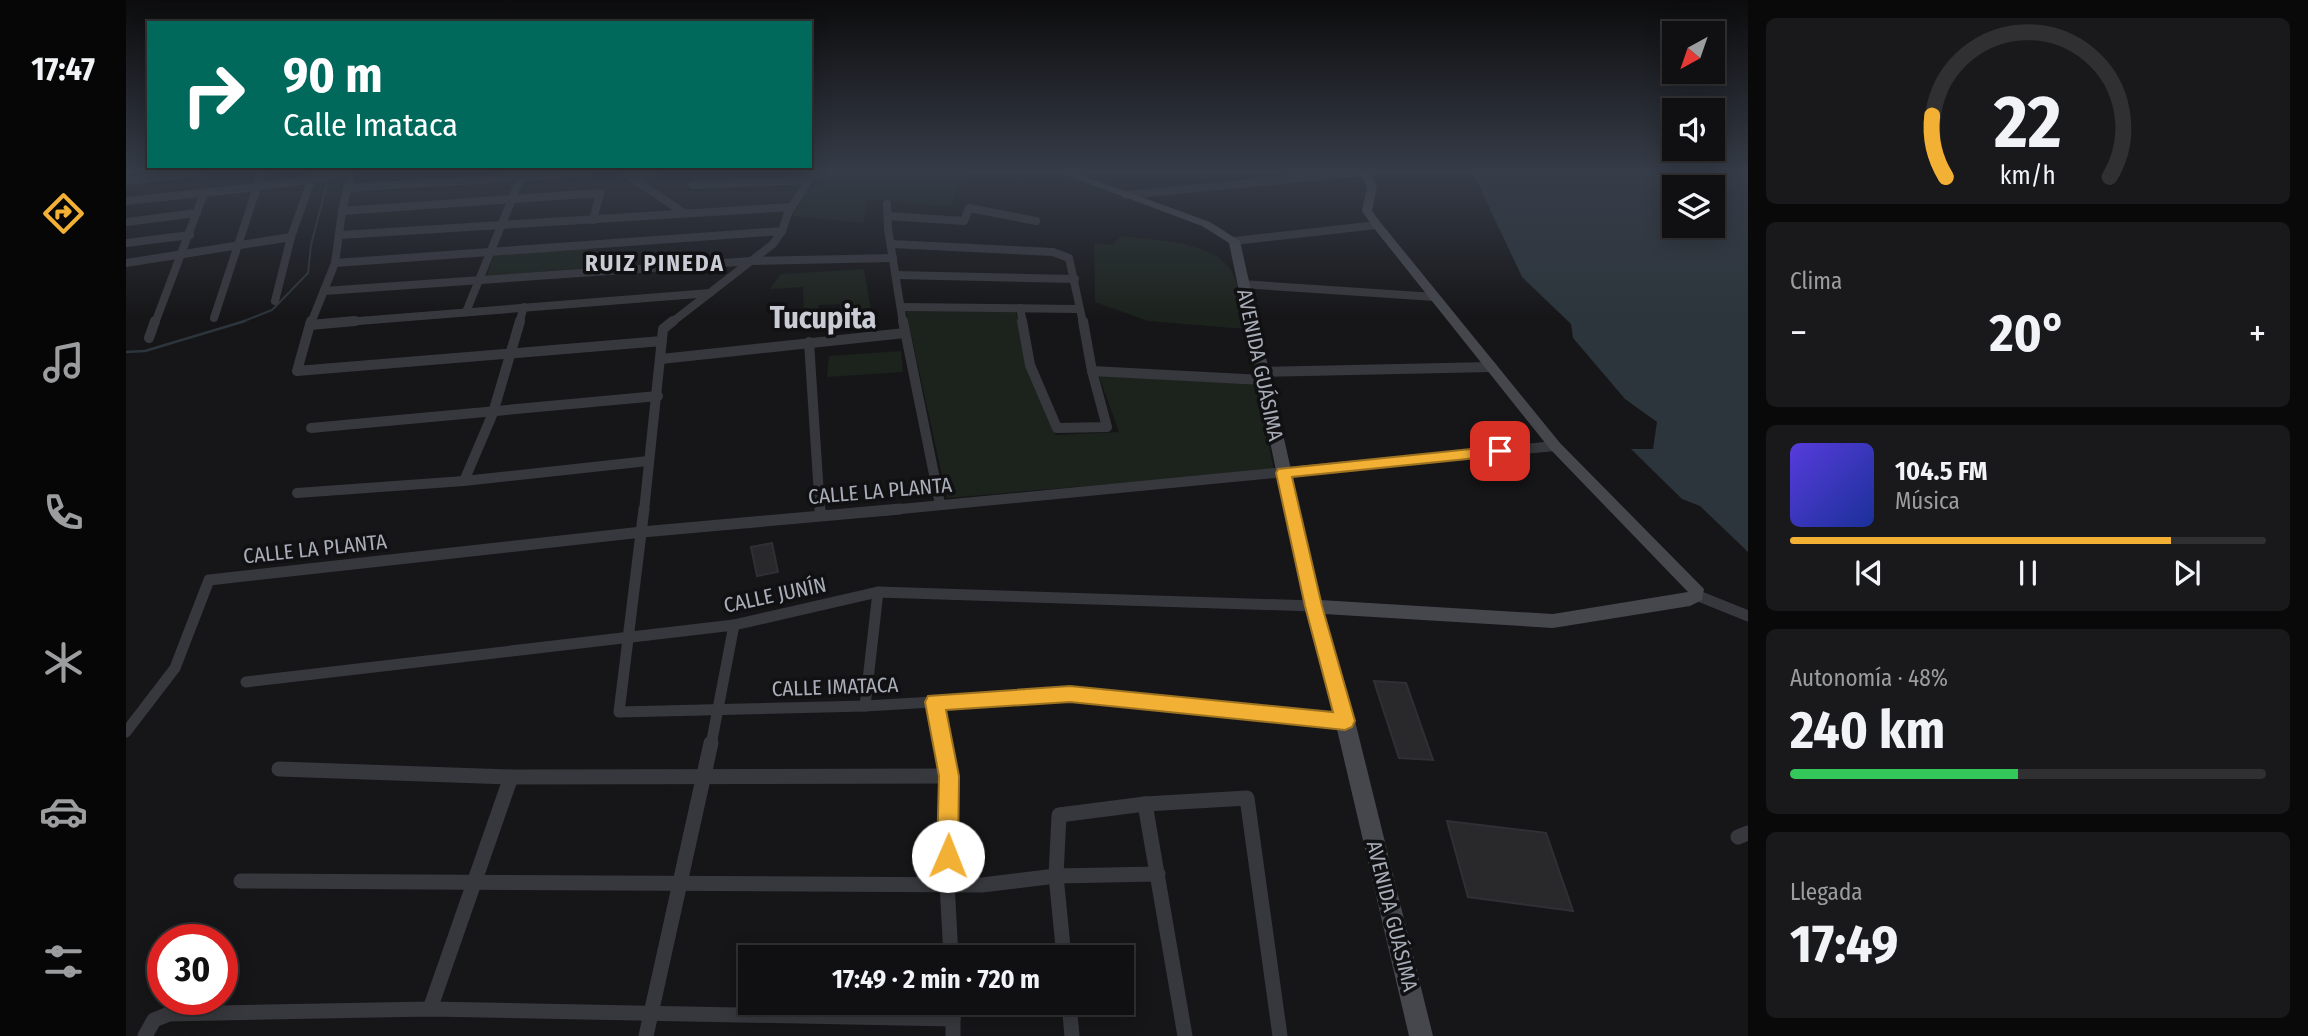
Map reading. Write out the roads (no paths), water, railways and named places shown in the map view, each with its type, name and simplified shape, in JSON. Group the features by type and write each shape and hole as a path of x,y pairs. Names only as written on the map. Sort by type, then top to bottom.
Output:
{"main road":[{"path":"1196,220 1234,241"},
{"path":"1313,606 1553,621 1690,599 1696,595 1696,589 1555,446 1374,220"},
{"name":"AVENIDA GUÁSIMA","path":"1234,241 1313,606 1345,721 1421,1036"}],"street":[{"path":"149,338 195,220"},
{"path":"214,318 248,220"},
{"path":"275,301 298,220"},
{"path":"341,220 335,263 310,326 297,371 662,341"},
{"path":"340,235 501,223 582,220"},
{"path":"630,637 648,461 658,396 663,329 773,244 787,220"},
{"path":"889,220 905,333 940,505"},
{"path":"466,312 501,223"},
{"path":"1234,241 1377,225"},
{"path":"335,263 782,232"},
{"path":"126,243 190,235"},
{"path":"126,263 291,237"},
{"path":"892,244 1054,252 1069,258 1092,372 1107,427 1058,428 1030,365 1020,309"},
{"path":"324,291 752,261 893,258"},
{"path":"896,275 1074,279"},
{"path":"1242,284 1435,297"},
{"path":"310,326 710,293"},
{"path":"464,481 493,413 524,307"},
{"path":"902,307 1079,309"},
{"path":"661,359 905,333"},
{"path":"809,342 820,515"},
{"path":"1092,372 1262,376 1492,367"},
{"path":"311,428 658,396"},
{"name":"CALLE LA PLANTA","path":"126,732 175,668 209,580 642,532 1555,446"},
{"path":"297,493 464,481 648,461"},
{"path":"865,706 878,592"},
{"name":"CALLE JUNÍN","path":"246,682 734,625 878,592 1313,606"},
{"path":"1696,595 1748,616"},
{"path":"646,1036 718,711 734,625"},
{"name":"CALLE IMATACA","path":"630,637 620,712 865,706 1070,694 1345,721"},
{"path":"934,702 949,776 947,883 950,945"},
{"path":"279,769 511,777 949,776"},
{"path":"430,1009 511,777"},
{"path":"1063,945 1056,876 1059,815 1145,804 1247,798 1280,1036"},
{"path":"1145,804 1185,1036"},
{"path":"241,881 947,883 982,886 1056,876 1158,874"},
{"path":"145,1036 154,1020 169,1014 430,1009 953,1019"},
{"path":"1070,1015 1072,1036"}],"waterway":[{"path":"241,322 272,310 308,273 317,220"},
{"path":"241,322 245,321"},
{"path":"126,352 145,351 241,322"}],"district":[{"name":"RUIZ PINEDA","path":"655,263"},
{"name":"Tucupita","path":"823,318"}]}
